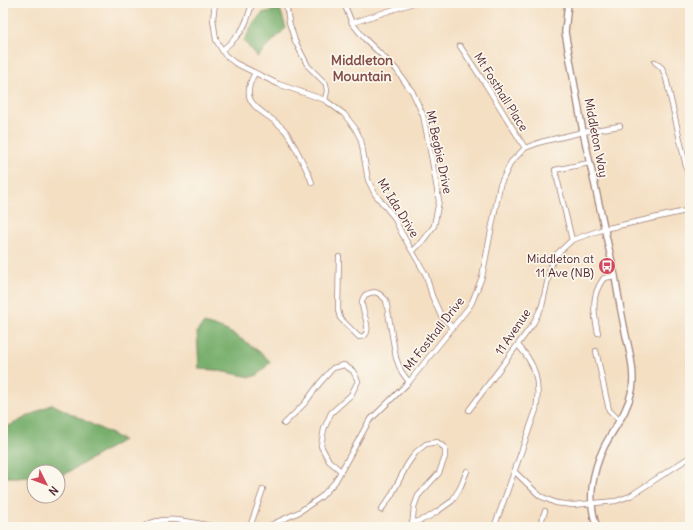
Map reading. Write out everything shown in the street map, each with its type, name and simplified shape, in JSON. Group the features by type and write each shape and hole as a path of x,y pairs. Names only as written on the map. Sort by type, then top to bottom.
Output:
{"street":[{"name":"Mt Ida Drive","path":"215,3 213,19 216,40 225,55 235,64 278,84 325,100 344,114 355,128 361,140 368,180 375,194 394,217 426,275 432,296 441,316 453,328"},
{"path":"222,50 238,36 244,27 252,3"},
{"path":"286,3 289,22 295,41 308,66 326,84 327,91 325,100"},
{"name":"Mt Begbie Drive","path":"345,3 352,23 396,69 412,91 423,116 439,201 434,226 413,251"},
{"path":"352,23 413,3"},
{"name":"Middleton Way","path":"568,3 565,32 589,162 615,276 630,352 632,375 632,390 626,410 604,447 596,465 592,483 592,503 597,527"},
{"name":"Mt Fosthall Place","path":"460,46 525,148"},
{"path":"655,62 662,68 666,78 690,184"},
{"path":"255,73 248,88 250,100 256,108 280,125 287,133 309,174 312,183"},
{"name":"Mt Fosthall Drive","path":"264,527 299,512 321,497 335,482 369,421 409,382 472,302 482,277 500,185 511,162 525,148 541,142 583,132 620,126"},
{"path":"572,240 556,170 589,162"},
{"name":"11 Avenue","path":"468,410 518,346 533,324 542,306 551,265 558,254 572,240 604,229 690,210"},
{"path":"339,257 338,310 340,318 359,337 363,337 367,334 368,328 362,301 365,295 372,292 379,294 386,300 396,358 401,371 409,382"},
{"path":"598,333 594,312 598,287 604,278 615,276"},
{"path":"494,527 515,472 538,400 538,388 534,372 528,358 518,346"},
{"path":"596,351 609,410 620,421"},
{"path":"284,424 305,403 333,368 344,365 354,371 358,381 351,395 331,413 324,429 321,446 329,461 341,471"},
{"path":"380,510 391,496 407,465 416,452 426,444 437,442 445,448 445,457 439,473 418,496 414,506 412,525"},
{"path":"515,472 540,496 556,503 573,505 616,501 630,496 690,457"},
{"path":"412,525 427,518 452,501 460,488 467,471"},
{"path":"250,527 263,489"},
{"path":"539,527 545,510"},
{"path":"143,527 155,521 174,520 196,522 216,527"}],"green space":[{"path":"280,9 286,28 257,57 244,41 253,24 262,13"},
{"path":"204,323 235,335 257,350 270,362 258,375 251,377 214,370 199,369 197,331"},
{"path":"52,404 123,440 66,473 66,464 26,464 26,477 3,477 3,429"}],"place":[{"name":"Middleton at 11 Ave (NB)","path":"607,266"}],"district":[{"name":"Middleton Mountain","path":"362,68"}]}
